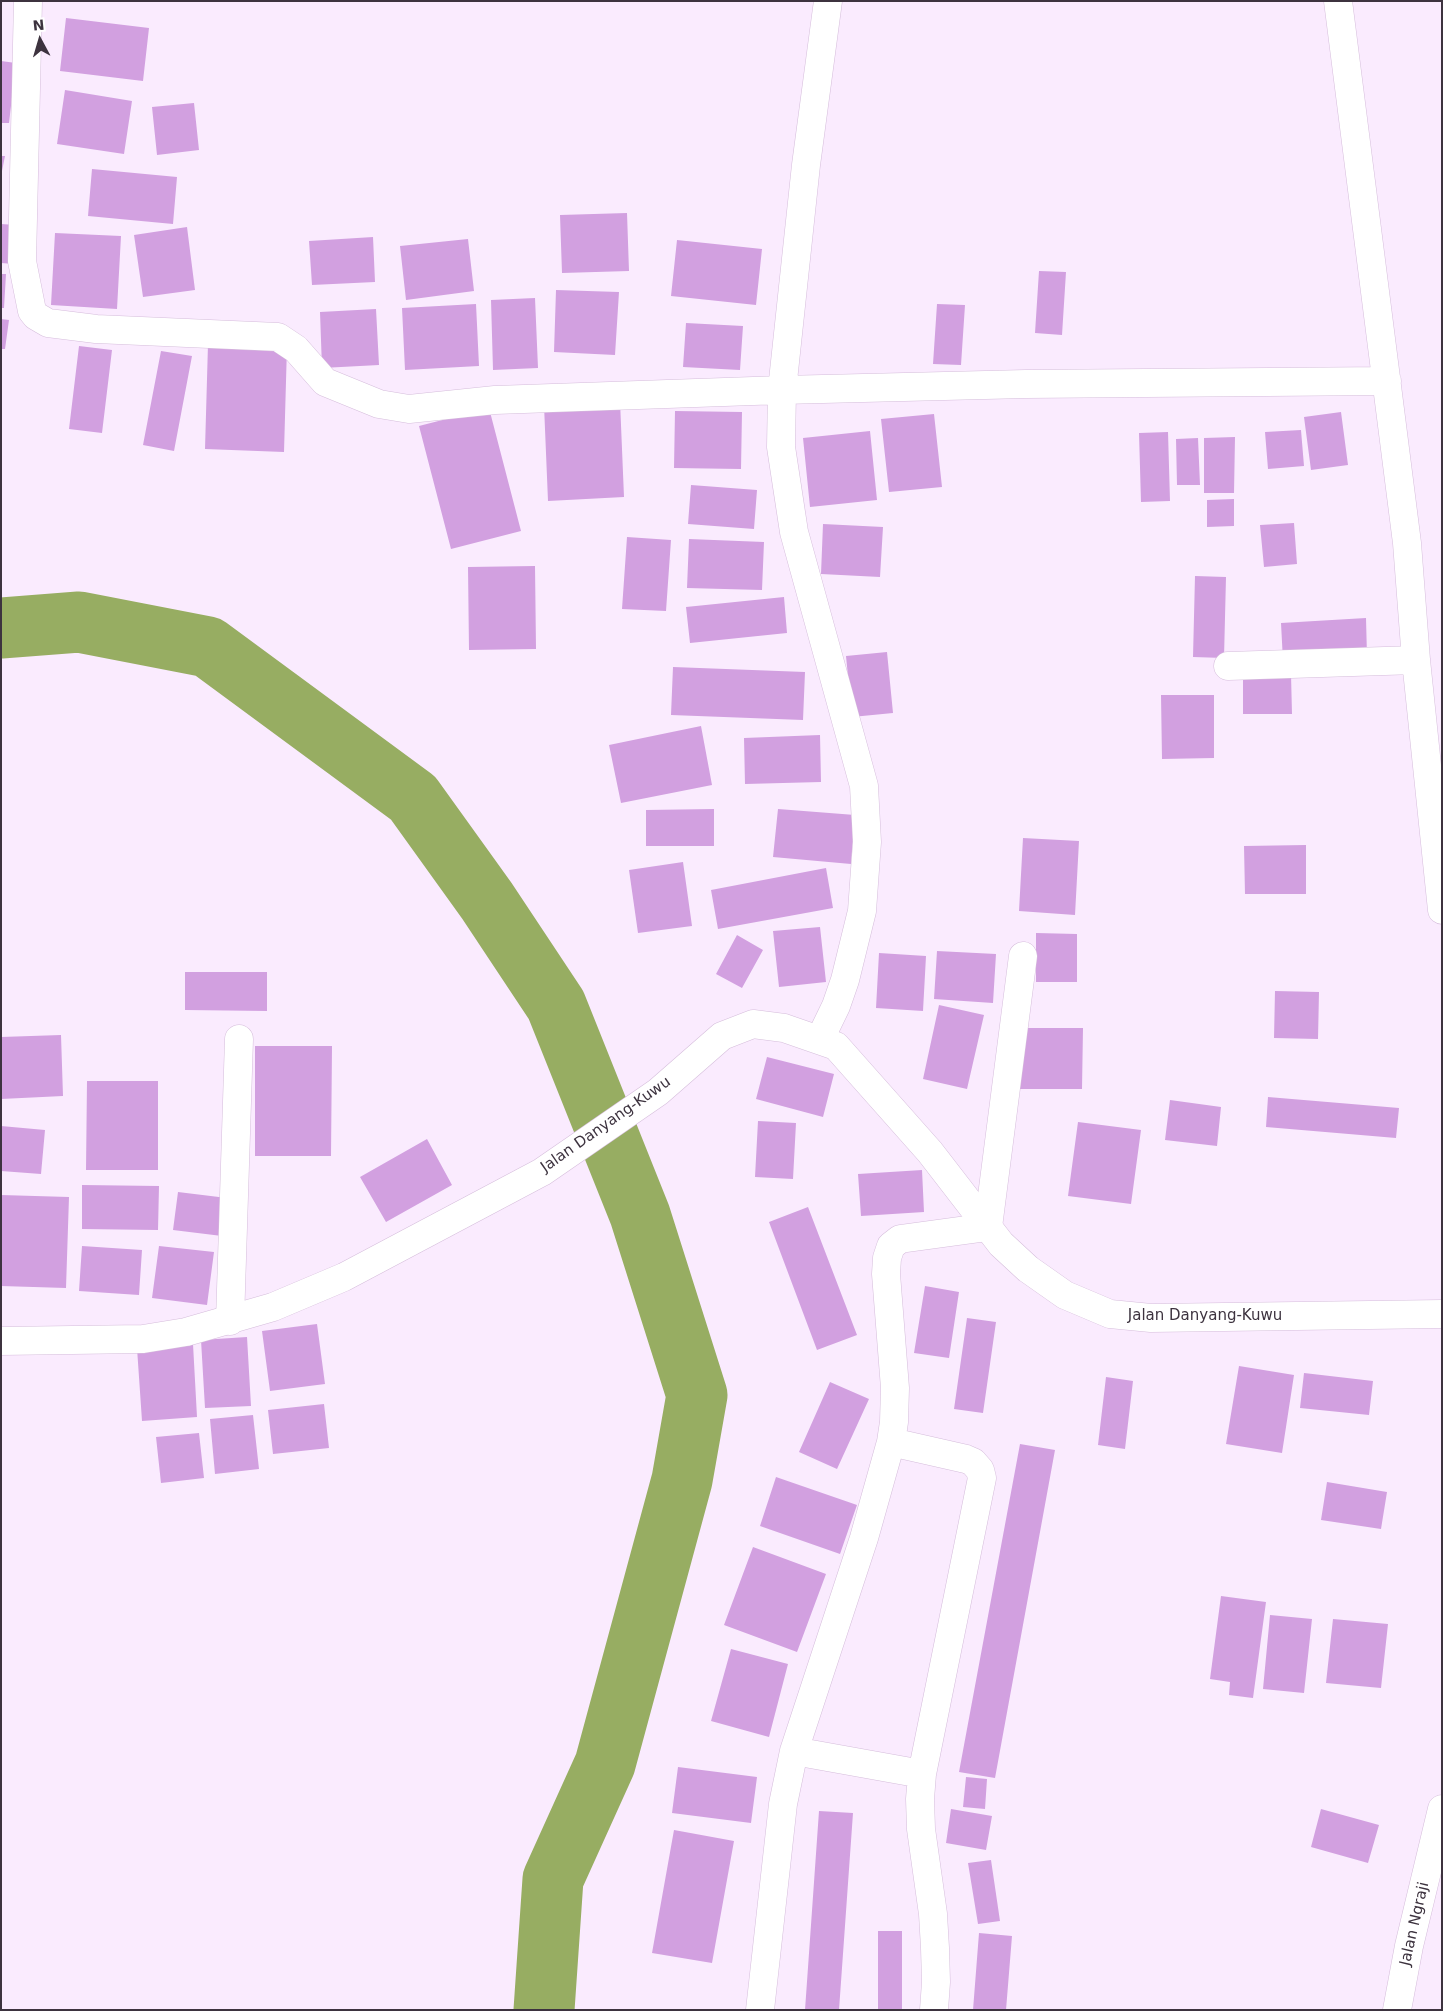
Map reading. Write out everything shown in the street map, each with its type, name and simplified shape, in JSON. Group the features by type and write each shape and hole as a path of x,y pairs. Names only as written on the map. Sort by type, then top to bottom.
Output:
{"street":[{"path":"28,1 22,261 32,311 36,316 48,323 96,329 278,337 296,349 325,382 379,404 409,409 495,400 782,390 1026,384 1386,381"},
{"path":"820,1039 836,1006 845,980 862,911 867,833 864,786 794,532 781,447 782,390 806,165 828,1"},
{"path":"1338,1 1407,543 1416,660 1442,910"},
{"path":"1228,666 1416,660"},
{"path":"760,2010 783,1804 794,1751 864,1538 891,1442 894,1422 895,1388 886,1258 891,1246 900,1239 988,1227 1023,956"},
{"name":"Jalan Danyang-Kuwu","path":"1,1341 143,1339 186,1332 273,1307 344,1277 542,1172 658,1092 722,1036 754,1024 784,1028 836,1046 930,1152 1001,1244 1028,1269 1065,1295 1110,1314 1151,1318 1442,1314"},
{"path":"230,1320 239,1039"},
{"path":"891,1442 966,1459 973,1462 980,1470 982,1478 922,1774 920,1799 921,1829 933,1914 935,1948 936,1982 934,2010"},
{"path":"794,1751 922,1774"},
{"name":"Jalan Ngraji","path":"1397,2010 1408,1946 1442,1809"}],"building":[{"path":"66,18 149,28 143,81 60,71"},
{"path":"1,61 16,63 9,123 1,123"},
{"path":"65,90 132,101 124,154 57,144"},
{"path":"194,103 199,150 157,155 152,107"},
{"path":"1,156 5,156 2,171 1,171"},
{"path":"92,169 177,177 173,224 88,216"},
{"path":"627,213 629,271 562,273 560,215"},
{"path":"1,224 16,225 14,264 1,263"},
{"path":"187,227 195,290 143,297 134,235"},
{"path":"55,233 121,236 117,309 51,305"},
{"path":"373,237 375,282 312,285 309,241"},
{"path":"468,239 474,291 406,300 400,246"},
{"path":"677,240 762,249 756,305 671,296"},
{"path":"1039,271 1066,272 1062,335 1035,333"},
{"path":"1,274 6,274 4,308 1,308"},
{"path":"556,290 619,292 615,355 554,352"},
{"path":"535,298 538,368 493,370 491,300"},
{"path":"476,304 479,366 405,370 402,308"},
{"path":"937,304 965,305 961,365 933,364"},
{"path":"376,309 379,365 322,368 320,312"},
{"path":"1,319 9,320 5,349 1,349"},
{"path":"686,323 743,326 740,370 683,367"},
{"path":"208,344 287,346 284,452 205,449"},
{"path":"79,346 112,350 102,433 69,429"},
{"path":"161,351 192,356 174,451 143,445"},
{"path":"620,401 624,497 548,501 544,405"},
{"path":"489,408 521,531 451,549 419,426"},
{"path":"675,411 742,412 741,469 674,468"},
{"path":"1341,412 1348,465 1311,470 1304,417"},
{"path":"934,414 942,487 889,492 881,419"},
{"path":"1301,430 1304,466 1268,469 1265,432"},
{"path":"870,431 877,500 810,507 803,438"},
{"path":"1168,432 1170,501 1141,502 1139,433"},
{"path":"1235,437 1234,493 1204,493 1204,438"},
{"path":"1198,438 1200,485 1177,485 1176,439"},
{"path":"691,485 757,490 754,529 688,524"},
{"path":"1234,499 1234,526 1207,527 1207,500"},
{"path":"1294,523 1297,564 1264,567 1260,525"},
{"path":"823,524 883,527 880,577 821,574"},
{"path":"627,537 671,540 666,611 622,609"},
{"path":"689,539 764,542 762,590 687,588"},
{"path":"535,566 536,649 469,650 468,567"},
{"path":"1195,576 1226,577 1224,658 1193,657"},
{"path":"784,597 787,633 690,643 686,607"},
{"path":"1366,618 1367,656 1283,661 1281,623"},
{"path":"887,652 893,713 852,717 846,656"},
{"path":"673,667 805,672 803,720 671,715"},
{"path":"1291,674 1292,714 1243,714 1243,675"},
{"path":"1161,695 1214,695 1214,758 1162,759"},
{"path":"701,726 712,785 621,803 609,745"},
{"path":"820,735 821,782 745,784 744,738"},
{"path":"714,809 714,846 646,846 646,810"},
{"path":"778,809 855,815 851,864 773,857"},
{"path":"1023,838 1079,841 1075,915 1019,911"},
{"path":"1306,845 1306,894 1245,894 1244,846"},
{"path":"683,862 692,926 638,933 629,870"},
{"path":"826,868 833,908 718,929 711,890"},
{"path":"820,927 826,982 779,987 773,931"},
{"path":"1036,933 1077,934 1077,982 1036,982"},
{"path":"737,935 763,950 742,988 716,974"},
{"path":"937,951 996,954 993,1003 934,999"},
{"path":"879,953 926,956 923,1011 876,1008"},
{"path":"185,972 267,972 267,1011 185,1010"},
{"path":"1275,991 1319,992 1318,1039 1274,1038"},
{"path":"939,1005 984,1015 967,1089 923,1079"},
{"path":"1019,1028 1083,1028 1082,1089 1018,1089"},
{"path":"61,1035 63,1096 1,1099 1,1037"},
{"path":"255,1046 332,1046 331,1156 255,1156"},
{"path":"767,1057 834,1074 823,1117 756,1099"},
{"path":"87,1081 158,1081 158,1170 86,1170"},
{"path":"1268,1097 1399,1108 1396,1138 1266,1127"},
{"path":"1170,1100 1221,1107 1217,1146 1165,1140"},
{"path":"758,1121 796,1123 793,1179 755,1177"},
{"path":"1078,1122 1141,1130 1131,1204 1068,1196"},
{"path":"1,1126 45,1130 41,1174 1,1171"},
{"path":"427,1139 452,1185 386,1222 360,1177"},
{"path":"922,1170 924,1212 861,1216 858,1174"},
{"path":"82,1185 159,1186 158,1230 82,1229"},
{"path":"178,1192 227,1198 222,1236 173,1230"},
{"path":"1,1195 69,1197 66,1288 1,1286"},
{"path":"808,1207 857,1335 817,1350 769,1222"},
{"path":"82,1246 142,1250 139,1295 79,1291"},
{"path":"159,1246 214,1252 207,1305 152,1298"},
{"path":"925,1286 959,1292 949,1358 914,1353"},
{"path":"967,1318 996,1322 983,1413 954,1409"},
{"path":"317,1324 325,1384 270,1391 262,1331"},
{"path":"247,1337 251,1406 205,1408 201,1340"},
{"path":"193,1344 197,1417 142,1421 137,1348"},
{"path":"1239,1366 1294,1375 1282,1453 1226,1444"},
{"path":"1304,1373 1373,1381 1369,1415 1300,1408"},
{"path":"1106,1377 1133,1381 1125,1449 1098,1445"},
{"path":"830,1382 869,1399 837,1469 799,1452"},
{"path":"324,1404 329,1448 273,1454 268,1410"},
{"path":"253,1415 259,1469 215,1474 210,1419"},
{"path":"199,1433 204,1478 161,1483 156,1437"},
{"path":"1020,1444 1055,1450 995,1778 959,1772"},
{"path":"776,1477 857,1505 840,1554 760,1526"},
{"path":"1327,1482 1387,1492 1381,1529 1321,1520"},
{"path":"753,1547 826,1574 797,1652 724,1625"},
{"path":"1221,1596 1266,1602 1253,1698 1229,1695 1230,1682 1210,1679"},
{"path":"1270,1615 1312,1619 1304,1693 1263,1689"},
{"path":"1333,1619 1388,1624 1381,1688 1326,1683"},
{"path":"731,1649 788,1664 769,1737 711,1721"},
{"path":"678,1767 757,1777 751,1823 672,1813"},
{"path":"966,1777 987,1779 985,1809 963,1807"},
{"path":"951,1809 992,1816 986,1850 946,1843"},
{"path":"1321,1809 1379,1825 1368,1863 1311,1847"},
{"path":"819,1811 853,1813 839,2010 805,2010"},
{"path":"674,1830 734,1841 712,1963 652,1953"},
{"path":"991,1860 1000,1921 978,1924 968,1863"},
{"path":"878,1931 902,1931 902,2010 878,2010"},
{"path":"979,1933 1012,1936 1006,2010 973,2010"}],"waterway":[{"path":"1,628 79,622 208,647 413,798 487,901 556,1005 640,1215 697,1395 682,1480 605,1764 553,1879 544,2010"}]}
